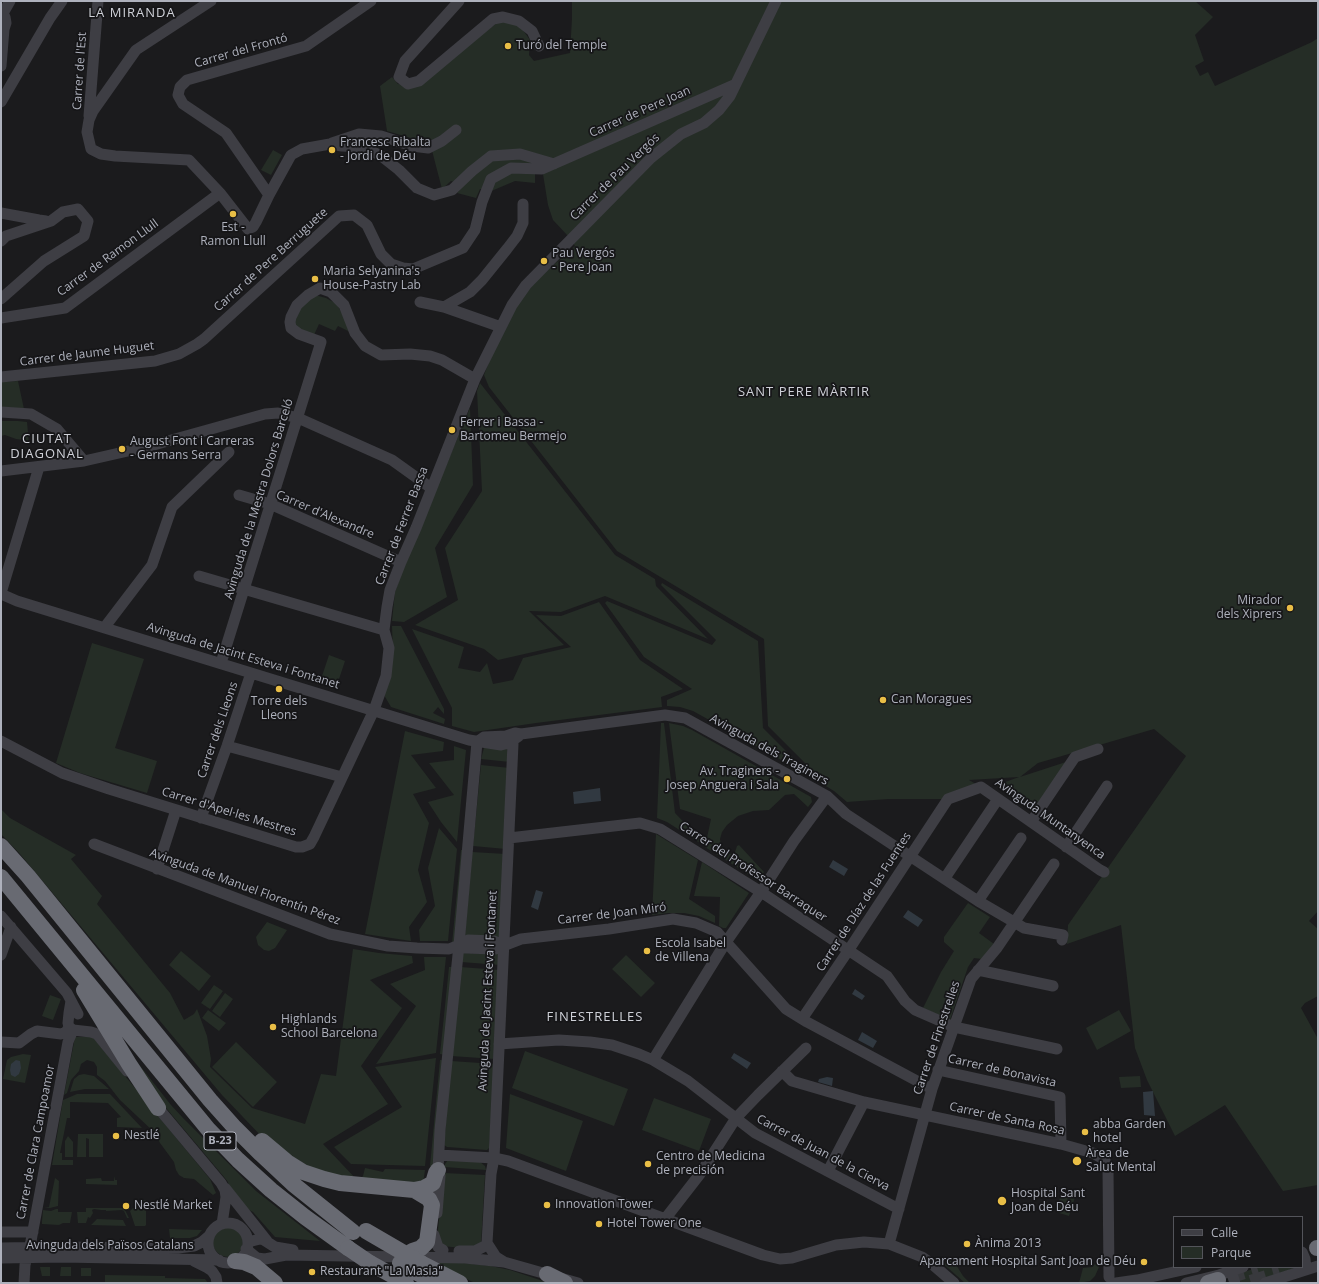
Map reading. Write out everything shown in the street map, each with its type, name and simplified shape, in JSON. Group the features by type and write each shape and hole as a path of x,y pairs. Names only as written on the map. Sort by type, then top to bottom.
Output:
{"highway":[{"name":"B-23","path":"1,846 28,876 210,1100 261,1154 293,1184 360,1231 400,1263 435,1283"},
{"name":"B-23","path":"1,877 208,1129 238,1160 271,1190 367,1262"},
{"path":"58,946 104,1024 158,1108"},
{"path":"186,1070 252,1133 287,1162 303,1172 340,1184 414,1190 427,1187 433,1183 439,1157"},
{"path":"236,1128 360,1231 421,1256 459,1282"},
{"path":"414,1190 429,1199 432,1205 427,1242 421,1248 421,1256"},
{"path":"235,1261 244,1262 256,1267 276,1283"},
{"path":"367,1262 394,1283"},
{"path":"367,1262 406,1283"},
{"path":"547,1274 565,1283"}],"street":[{"path":"1,66 2,30 6,23 5,17 2,15 10,1"},
{"path":"1,102 50,18 62,1"},
{"name":"Carrer de l'Est","path":"98,1 87,132 91,149 101,154 115,156 189,160 220,193"},
{"path":"89,120 93,111 136,50 211,1"},
{"name":"Carrer del Frontó","path":"269,195 226,133 183,104 178,95 180,87 187,80 306,46 371,1"},
{"path":"459,1 405,61 399,77 408,84 419,81 493,19 503,17 519,21 532,31 539,46"},
{"name":"Carrer de Pau Vergós","path":"475,379 512,305 526,284 651,158 681,134 704,123 719,110 730,96 776,1"},
{"name":"Carrer de Pere Joan","path":"554,164 736,84"},
{"path":"220,193 248,228 253,227 291,155 302,149 330,144 359,134 380,136 412,146 428,148 442,141 456,130"},
{"path":"330,144 362,147 380,155 399,170 416,188 434,195 452,190 472,170 491,156 520,154 554,164"},
{"name":"Carrer de Pere Berruguete","path":"197,344 339,216 354,215 367,225 381,254 391,264 403,268 413,269 463,248 475,230 482,202 491,179 511,168 542,169 554,164"},
{"name":"Carrer de Ramon Llull","path":"1,318 65,308 220,193"},
{"path":"444,307 470,292 482,280 517,236 523,222 523,204"},
{"path":"1,241 6,236 51,221 63,212 78,209 88,221 84,236 44,261 1,299"},
{"path":"1,213 51,221"},
{"name":"Avinguda de la Mestra Dolors Barceló","path":"221,663 321,342 300,334 291,328 291,317 297,305 308,295 320,288 331,292 344,305 355,333 365,346 381,355 410,354 430,356 442,360 475,379"},
{"path":"420,302 444,307 501,327"},
{"name":"Carrer de Jaume Huguet","path":"1,377 155,361 179,354 197,344"},
{"name":"Carrer de Ferrer Bassa","path":"374,710 386,676 389,648 384,630 390,590 475,379"},
{"path":"1,412 31,414 57,429 84,461"},
{"path":"1,472 84,461 150,446 264,414 278,413 298,418 392,460 431,488"},
{"path":"104,628 152,565 172,507 229,452"},
{"path":"1,593 39,468"},
{"name":"Carrer d'Alexandre","path":"239,495 270,504 401,562"},
{"path":"200,576 384,630"},
{"name":"Avinguda de Jacint Esteva i Fontanet","path":"1,593 17,601 459,737 477,742 501,745 505,745 513,737"},
{"name":"Carrer dels Lleons","path":"201,818 251,673"},
{"name":"Carrer d'Apel·les Mestres","path":"1,742 62,773 201,818 296,847 302,847 310,844 314,837 374,710"},
{"name":"Avinguda dels Traginers","path":"513,737 665,715 684,718 826,796 846,814 978,901 1024,928 1063,935"},
{"name":"Avinguda de Jacint Esteva i Fontanet","path":"487,1243 491,1174 490,1155 494,1144 513,737"},
{"path":"443,1250 438,1247 434,1235 440,1176 439,1157 447,1058 460,945 477,742"},
{"path":"227,746 342,777"},
{"path":"1031,822 1075,757 1098,749"},
{"path":"1066,847 1107,786"},
{"name":"Avinguda Muntanyenca","path":"948,799 981,787 1104,872"},
{"path":"499,1044 559,1040 590,1042 612,1045 653,1060 726,942 826,796"},
{"name":"Carrer de Díaz de las Fuentes","path":"802,1019 948,799"},
{"path":"945,878 998,799"},
{"path":"157,869 176,810"},
{"name":"Carrer del Professor Barraquer","path":"509,838 640,823 650,825 668,832 886,976 905,1001 915,1010 954,1027 1057,1049"},
{"path":"978,901 1021,838"},
{"name":"Avinguda de Manuel Florentín Pérez","path":"94,844 330,934 388,946 445,949 460,945"},
{"name":"Carrer de Finestrelles","path":"889,1244 932,1089 971,979 997,948 1054,864"},
{"path":"1,916 11,927 1,955"},
{"name":"Carrer de Joan Miró","path":"504,945 521,939 609,929 672,919 696,923 717,932 786,1009 932,1089"},
{"name":"Carrer de Clara Campoamor","path":"11,927 67,993 71,1001 74,1024 68,1042 28,1253 24,1283"},
{"path":"460,945 465,941 473,940 494,941 504,945"},
{"path":"978,970 1053,986"},
{"path":"1,1042 20,1043 36,1032 61,1034 66,1032 74,1024 97,1034 221,1182 267,1241 275,1247 286,1250 465,1258 504,1262 578,1283"},
{"path":"665,1218 700,1174 736,1118 806,1048"},
{"name":"Carrer de Juan de la Cierva","path":"653,1060 688,1081 756,1133 899,1209"},
{"name":"Carrer de Bonavista","path":"938,1070 1060,1097 1060,1144"},
{"name":"Carrer de Santa Rosa","path":"782,1071 792,1081 864,1102 1060,1144 1093,1153 1106,1164 1111,1281"},
{"path":"828,1171 864,1102"},
{"path":"439,1157 490,1155 763,1255 780,1259 792,1258 836,1245 864,1242 889,1244 922,1257 954,1283"},
{"path":"221,1182 225,1190 226,1197 222,1224"},
{"path":"216,1280 215,1256 208,1245 209,1236 214,1228 222,1224 233,1224 240,1227 245,1233 247,1246 254,1256 260,1259 278,1256 421,1256 443,1250 475,1251 485,1246 487,1243 496,1257 504,1262"},
{"name":"Avinguda dels Països Catalans","path":"1,1232 33,1232"},
{"path":"421,1256 434,1235"},
{"name":"Avinguda dels Països Catalans","path":"1,1258 56,1246 178,1248 194,1246 209,1236"},
{"path":"178,1248 187,1252 215,1256 227,1262 235,1261 242,1256 247,1246 260,1239 267,1241"},
{"name":"Avinguda dels Països Catalans","path":"1,1248 63,1257 190,1260 215,1256"},
{"path":"1306,1270 1305,1259 1311,1248"},
{"path":"276,1283 271,1270 273,1263 278,1256"},
{"path":"190,1260 206,1266 216,1280"},
{"path":"1265,1283 1318,1266"},
{"path":"1111,1281 1137,1280 1191,1268"},
{"path":"1214,1277 1240,1268"},
{"path":"1186,1283 1231,1271"},
{"path":"1231,1271 1236,1283"}],"green space":[{"path":"572,1 1195,1 1213,17 1195,35 1204,61 1195,66 1200,76 1208,72 1215,86 1318,38 1318,911 1309,921 1318,929 1318,996 1305,1003 1301,1008 1318,1039 1318,1185 1283,1191 1225,1105 1175,1136 1147,1080 1135,1048 1121,925 1067,944 1068,925 1186,756 1154,729 1038,763 1020,777 1069,761 1034,812 997,785 1019,777 969,780 981,787 948,799 888,799 847,802 834,791 816,780 818,776 768,726 764,639 617,551 489,387 484,375 502,328 532,284 575,246 553,220 548,205 543,174 535,173 535,183 515,181 489,192 480,189 476,198 457,193 463,186 451,181 442,189 429,139 421,141 387,131 380,86 392,77 398,84 413,85 501,20 518,23 530,40 529,55 534,61 570,53"},
{"path":"273,150 282,155 271,175 261,170"},
{"path":"315,295 326,298 337,304 352,333 338,326 335,331 319,324 314,335 296,329 293,317 299,308"},
{"path":"18,381 24,409 1,407 1,382"},
{"path":"480,383 615,555 655,579 656,586 708,639 605,596 561,612 529,611 564,645 498,660 484,649 415,625 458,600 445,548 482,491 477,391"},
{"path":"470,408 473,485 435,548 447,597 404,622 392,621 395,592 403,568"},
{"path":"1,421 27,422 29,444 26,444 24,440 5,435 1,436"},
{"path":"662,583 758,641 763,728 810,776 693,711 680,707 667,706 667,700 692,689 644,657 605,603 607,601 712,645 716,640 661,585"},
{"path":"599,602 640,660 683,689 661,697 662,707 474,732 452,726 452,708 412,629 464,647 458,668 480,672 487,663 493,684 513,680 523,658 571,647 536,615 561,616"},
{"path":"392,626 401,626 444,709 444,714 438,707 433,713 445,719 444,724 391,707 384,695 393,654"},
{"path":"92,643 144,659 115,748 157,761 147,793 80,773 56,763"},
{"path":"329,655 345,661 336,688 320,682"},
{"path":"661,723 664,723 675,813 701,840 700,843 667,822 657,818"},
{"path":"669,723 683,726 692,730 811,797 812,802 808,807 794,794 785,795 769,810 753,811 738,816 727,825 722,832 720,839 721,845 727,853 731,854 735,852 737,846 739,845 764,872 759,879 756,879 705,847 711,819 680,809"},
{"path":"405,731 444,742 443,751 411,755 436,788 413,794 429,823 418,870 427,902 409,927 411,941 365,934"},
{"path":"454,746 466,750 457,842 441,822 428,802 454,795 429,763 454,760"},
{"path":"507,747 510,762 481,759 484,748"},
{"path":"481,765 510,768 506,849 473,846"},
{"path":"1,809 10,818 76,855 71,859 102,896 97,904 170,993 184,1020 194,1014 197,1009 207,1036 211,1059 210,1067 252,1108 305,1124 321,1074 336,1076 353,949 412,956 413,963 370,980 402,1008 361,1066 388,1104 323,1144 358,1181 321,1174 263,1138 222,1095 20,854 1,834"},
{"path":"439,828 457,849 448,941 420,941 419,930 435,906 428,868"},
{"path":"656,834 698,860 689,899 715,916 715,923 699,916 684,913 652,915"},
{"path":"461,850 465,850 456,941 452,944"},
{"path":"472,852 506,854 501,933 499,938 465,935"},
{"path":"702,862 749,893 726,928 719,926 720,897 694,896"},
{"path":"968,903 990,917 979,933 994,944 982,959 974,958 968,967 950,1020 923,1008 941,972 954,951 944,942 944,937"},
{"path":"267,922 287,930 275,948 269,951 264,950 258,945 256,937"},
{"path":"181,951 211,976 199,991 169,965"},
{"path":"462,953 499,954 500,965 461,962"},
{"path":"626,955 655,983 641,997 612,969"},
{"path":"424,957 446,957 436,1053 376,1064 416,1006 390,984 425,970"},
{"path":"449,967 454,967 445,1055 440,1054"},
{"path":"460,967 500,970 495,1059 451,1056"},
{"path":"214,985 223,991 210,1009 201,1003"},
{"path":"225,993 233,999 220,1017 212,1011"},
{"path":"50,995 61,999 53,1020 42,1016"},
{"path":"208,1010 226,1023 219,1031 202,1018"},
{"path":"1119,1010 1131,1031 1097,1050 1086,1028"},
{"path":"115,1034 183,1118 256,1191 320,1241 275,1237 253,1212 243,1207 229,1189 228,1182 161,1102"},
{"path":"75,1037 93,1037 210,1179 216,1193 213,1195 194,1179 184,1178 179,1175 174,1162 160,1143 155,1133 120,1100 105,1081 97,1075 97,1067 94,1062 87,1060 81,1064 79,1071 71,1080 67,1093 64,1095"},
{"path":"236,1042 277,1082 253,1107 212,1067"},
{"path":"525,1051 628,1089 614,1126 512,1088"},
{"path":"23,1054 31,1055 25,1083 3,1079 7,1060 11,1057"},
{"path":"436,1058 425,1166 351,1164 334,1147 402,1107 375,1067"},
{"path":"440,1060 444,1060 434,1166 430,1166"},
{"path":"451,1061 495,1064 489,1148 487,1150 447,1147 444,1145"},
{"path":"84,1074 94,1076 109,1089 85,1089 70,1092 74,1079 79,1075"},
{"path":"1140,1076 1141,1087 1121,1088 1119,1077"},
{"path":"77,1094 110,1094 142,1128 117,1127 117,1118 121,1117 108,1103 70,1102 70,1118 67,1118 60,1153 62,1153 62,1160 73,1160 73,1165 52,1165 63,1100"},
{"path":"510,1094 583,1121 566,1171 506,1148"},
{"path":"654,1098 711,1119 699,1151 642,1130"},
{"path":"78,1134 103,1134 103,1157 89,1157 89,1139 86,1138 86,1157 77,1157"},
{"path":"68,1136 73,1142 73,1157 65,1157 65,1141"},
{"path":"448,1160 480,1162 485,1166 486,1170 444,1167"},
{"path":"365,1168 383,1172 385,1169 425,1170 423,1184 358,1181 363,1176"},
{"path":"444,1173 485,1175 481,1244 472,1249 442,1246 437,1238"},
{"path":"114,1176 115,1180 117,1180 117,1185 86,1184 86,1179 101,1178 102,1181 114,1181"},
{"path":"55,1178 59,1181 58,1206 50,1208 44,1207 49,1207"},
{"path":"1062,1190 1076,1194 1069,1216 1056,1212"},
{"path":"143,1200 146,1200 146,1225 135,1226 130,1211 133,1208 139,1209 142,1207"},
{"path":"86,1208 124,1208 129,1218 127,1218 122,1210 106,1211 94,1209 92,1210 93,1213 90,1218 88,1217 86,1223 78,1223 77,1212 86,1212"},
{"path":"58,1209 58,1212 72,1212 70,1223 63,1223 59,1225 42,1224 43,1210 51,1211"},
{"path":"97,1219 123,1220 126,1226 91,1225"},
{"path":"228,1227 234,1228 242,1236 242,1248 234,1256 228,1257 222,1256 214,1248 213,1242 214,1236 222,1228"},
{"path":"169,1229 202,1230 197,1236 190,1238 170,1238"},
{"path":"949,1259 955,1263 963,1276 970,1283 965,1283 939,1260"},
{"path":"454,1262 491,1266 510,1270 549,1283 475,1283 433,1263"},
{"path":"1096,1263 1099,1267 1095,1276 1090,1281 1079,1283 1083,1268 1092,1267"},
{"path":"40,1267 50,1267 50,1276 42,1276"},
{"path":"61,1267 71,1267 71,1276 60,1276"},
{"path":"81,1268 91,1268 91,1276 81,1276"},
{"path":"1256,1268 1295,1268 1250,1283 1241,1282 1239,1279 1241,1273"},
{"path":"105,1275 165,1276 165,1278 205,1279 208,1283 105,1283"}],"shaded area":[{"path":"600,788 601,801 574,804 573,792"},
{"path":"833,860 848,869 844,876 829,867"},
{"path":"536,890 543,892 538,910 531,907"},
{"path":"908,910 923,920 918,927 903,917"},
{"path":"855,989 865,996 862,1000 852,994"},
{"path":"862,1032 877,1041 873,1048 858,1040"},
{"path":"734,1053 751,1063 747,1069 731,1058"},
{"path":"16,1060 20,1061 21,1068 19,1074 15,1077 11,1075 10,1070 11,1064"},
{"path":"827,1077 833,1078 832,1086 818,1082 819,1079"},
{"path":"1153,1091 1155,1116 1144,1115 1143,1092"},
{"path":"767,1122 777,1125 774,1132 764,1127"}],"tunnel":[{"path":"1228,1276 1254,1268"},
{"path":"1251,1283 1280,1274"}],"place":[{"name":"Turó del Temple","path":"508,46"},
{"name":"Francesc Ribalta - Jordi de Déu","path":"332,150"},
{"name":"Est - Ramon Llull","path":"233,214"},
{"name":"Pau Vergós - Pere Joan","path":"544,261"},
{"name":"Maria Selyanina's House-Pastry Lab","path":"315,279"},
{"name":"Ferrer i Bassa - Bartomeu Bermejo","path":"452,430"},
{"name":"August Font i Carreras - Germans Serra","path":"122,449"},
{"name":"Mirador dels Xiprers","path":"1290,608"},
{"name":"Torre dels Lleons","path":"279,689"},
{"name":"Can Moragues","path":"883,700"},
{"name":"Av. Traginers - Josep Anguera i Sala","path":"787,779"},
{"name":"Escola Isabel de Villena","path":"647,951"},
{"name":"Highlands School Barcelona","path":"273,1027"},
{"name":"abba Garden hotel","path":"1085,1132"},
{"name":"Nestlé","path":"116,1136"},
{"name":"Àrea de Salut Mental","path":"1077,1161"},
{"name":"Centro de Medicina de precisión","path":"648,1164"},
{"name":"Hospital Sant Joan de Déu","path":"1002,1201"},
{"name":"Innovation Tower","path":"547,1205"},
{"name":"Nestlé Market","path":"126,1206"},
{"name":"Hotel Tower One","path":"599,1224"},
{"name":"Ànima 2013","path":"967,1244"},
{"name":"Aparcament Hospital Sant Joan de Déu","path":"1144,1262"},
{"name":"Restaurant \"La Masia\"","path":"312,1272"}],"district":[{"name":"LA MIRANDA","path":"132,13"},
{"name":"SANT PERE MÀRTIR","path":"804,392"},
{"name":"CIUTAT DIAGONAL","path":"47,446"},
{"name":"FINESTRELLES","path":"595,1017"}]}
